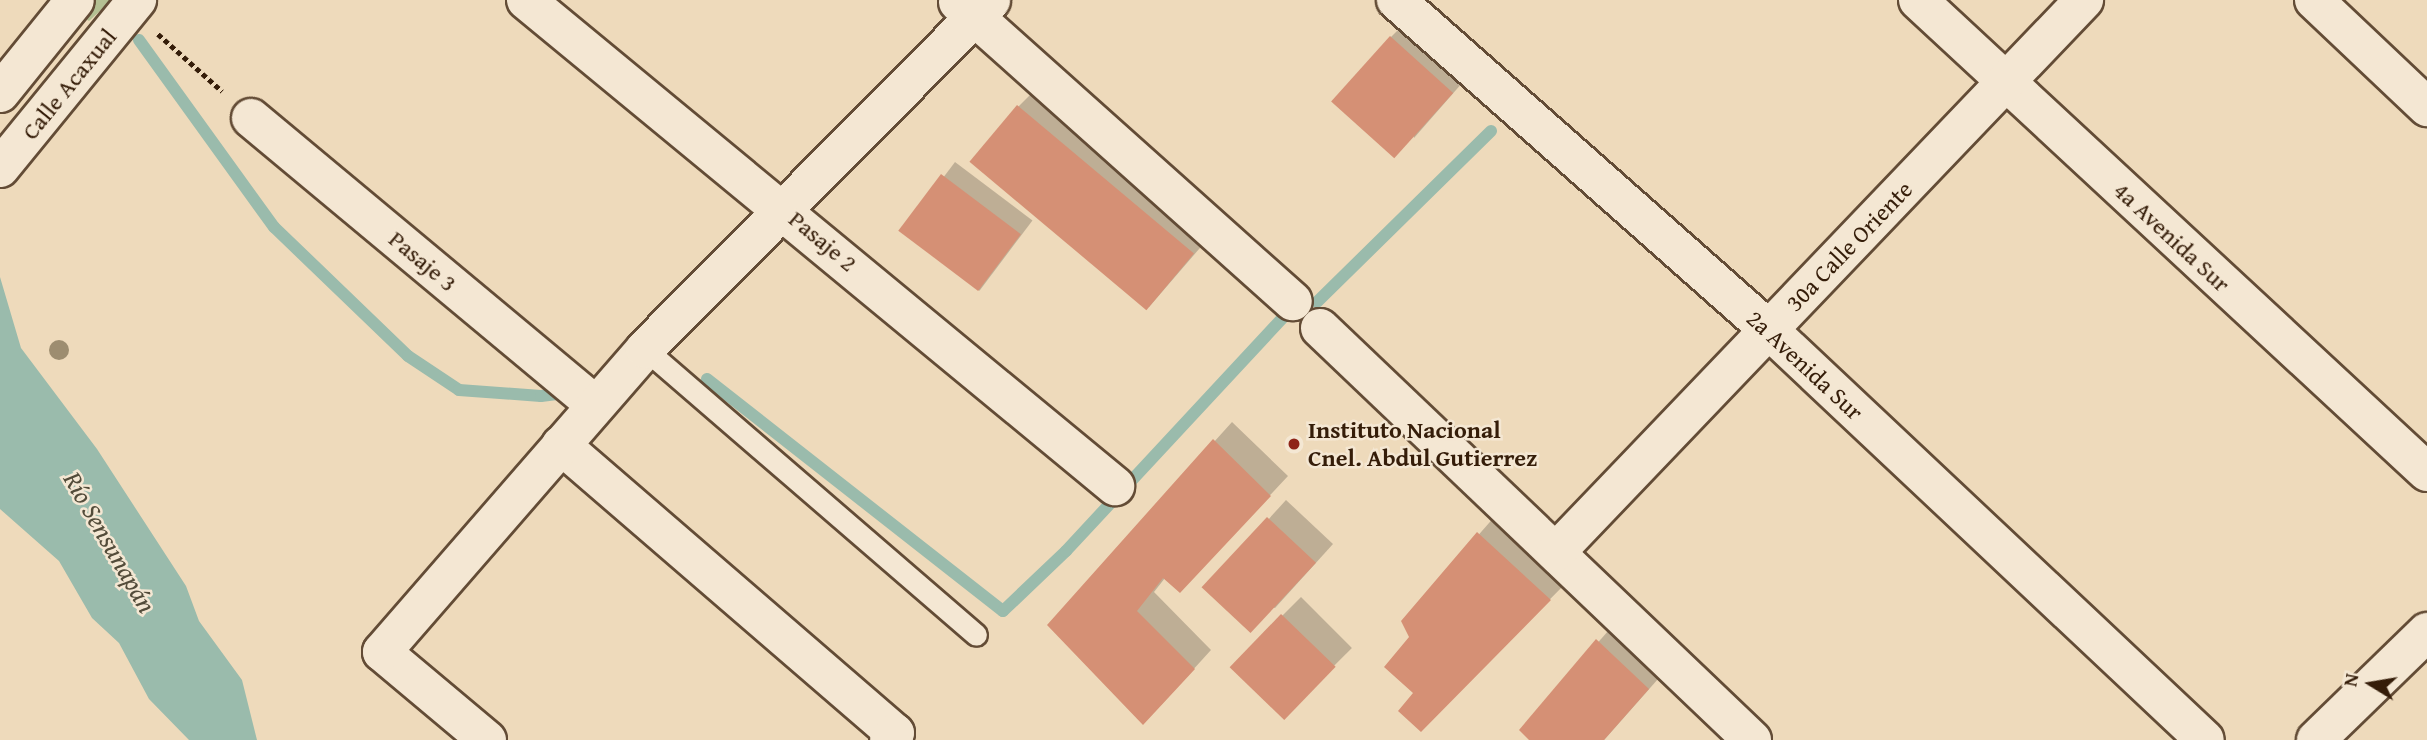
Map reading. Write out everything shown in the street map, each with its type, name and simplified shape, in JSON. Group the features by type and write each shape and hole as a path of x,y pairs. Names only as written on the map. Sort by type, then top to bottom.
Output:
{"street":[{"name":"Calle Acaxual","path":"0,93 75,0"},
{"name":"Pasaje 2","path":"526,0 785,209 1115,486"},
{"name":"2a Avenida Sur","path":"1396,0 1769,330 2204,740"},
{"name":"4a Avenida Sur","path":"1918,0 2427,472"},
{"name":"30a Calle Oriente","path":"1556,552 2084,0"},
{"path":"2314,0 2427,107"},
{"name":"Calle Acaxual","path":"0,168 134,4"},
{"path":"487,740 382,652 645,349 785,209 975,6 1293,301"},
{"name":"Pasaje 3","path":"251,118 595,405"},
{"path":"1320,328 1752,740"},
{"path":"561,445 895,733 889,740"},
{"path":"2316,740 2427,632"}],"lane":[{"path":"645,349 976,635"}],"path":[{"path":"134,4 251,118"}],"shaded area":[{"path":"89,0 112,0 89,21 84,18"}],"water":[{"name":"Río Sensunapán","path":"0,277 21,348 97,449 186,586 199,621 242,680 257,740 189,740 149,699 119,643 92,618 59,561 0,509"}],"building":[{"path":"1390,36 1453,93 1394,158 1331,101"},
{"path":"1017,105 1194,253 1146,310 969,162"},
{"path":"941,174 1021,234 978,291 898,231"},
{"path":"1213,439 1271,496 1180,593 1163,578 1137,611 1195,669 1143,725 1047,625"},
{"path":"1267,517 1316,563 1251,633 1202,587"},
{"path":"1477,532 1551,600 1421,732 1398,711 1413,693 1384,667 1409,637 1401,621"},
{"path":"1281,614 1336,667 1284,720 1230,667"},
{"path":"1596,639 1649,689 1604,740 1529,740 1519,730"}],"waterway":[{"path":"139,40 274,227 408,356 459,390 541,396 567,393"},
{"path":"1317,302 1491,131"},
{"path":"707,379 1003,611 1066,551 1284,316"}],"place":[{"name":"Instituto Nacional Cnel. Abdul Gutierrez","path":"1294,444"}]}
